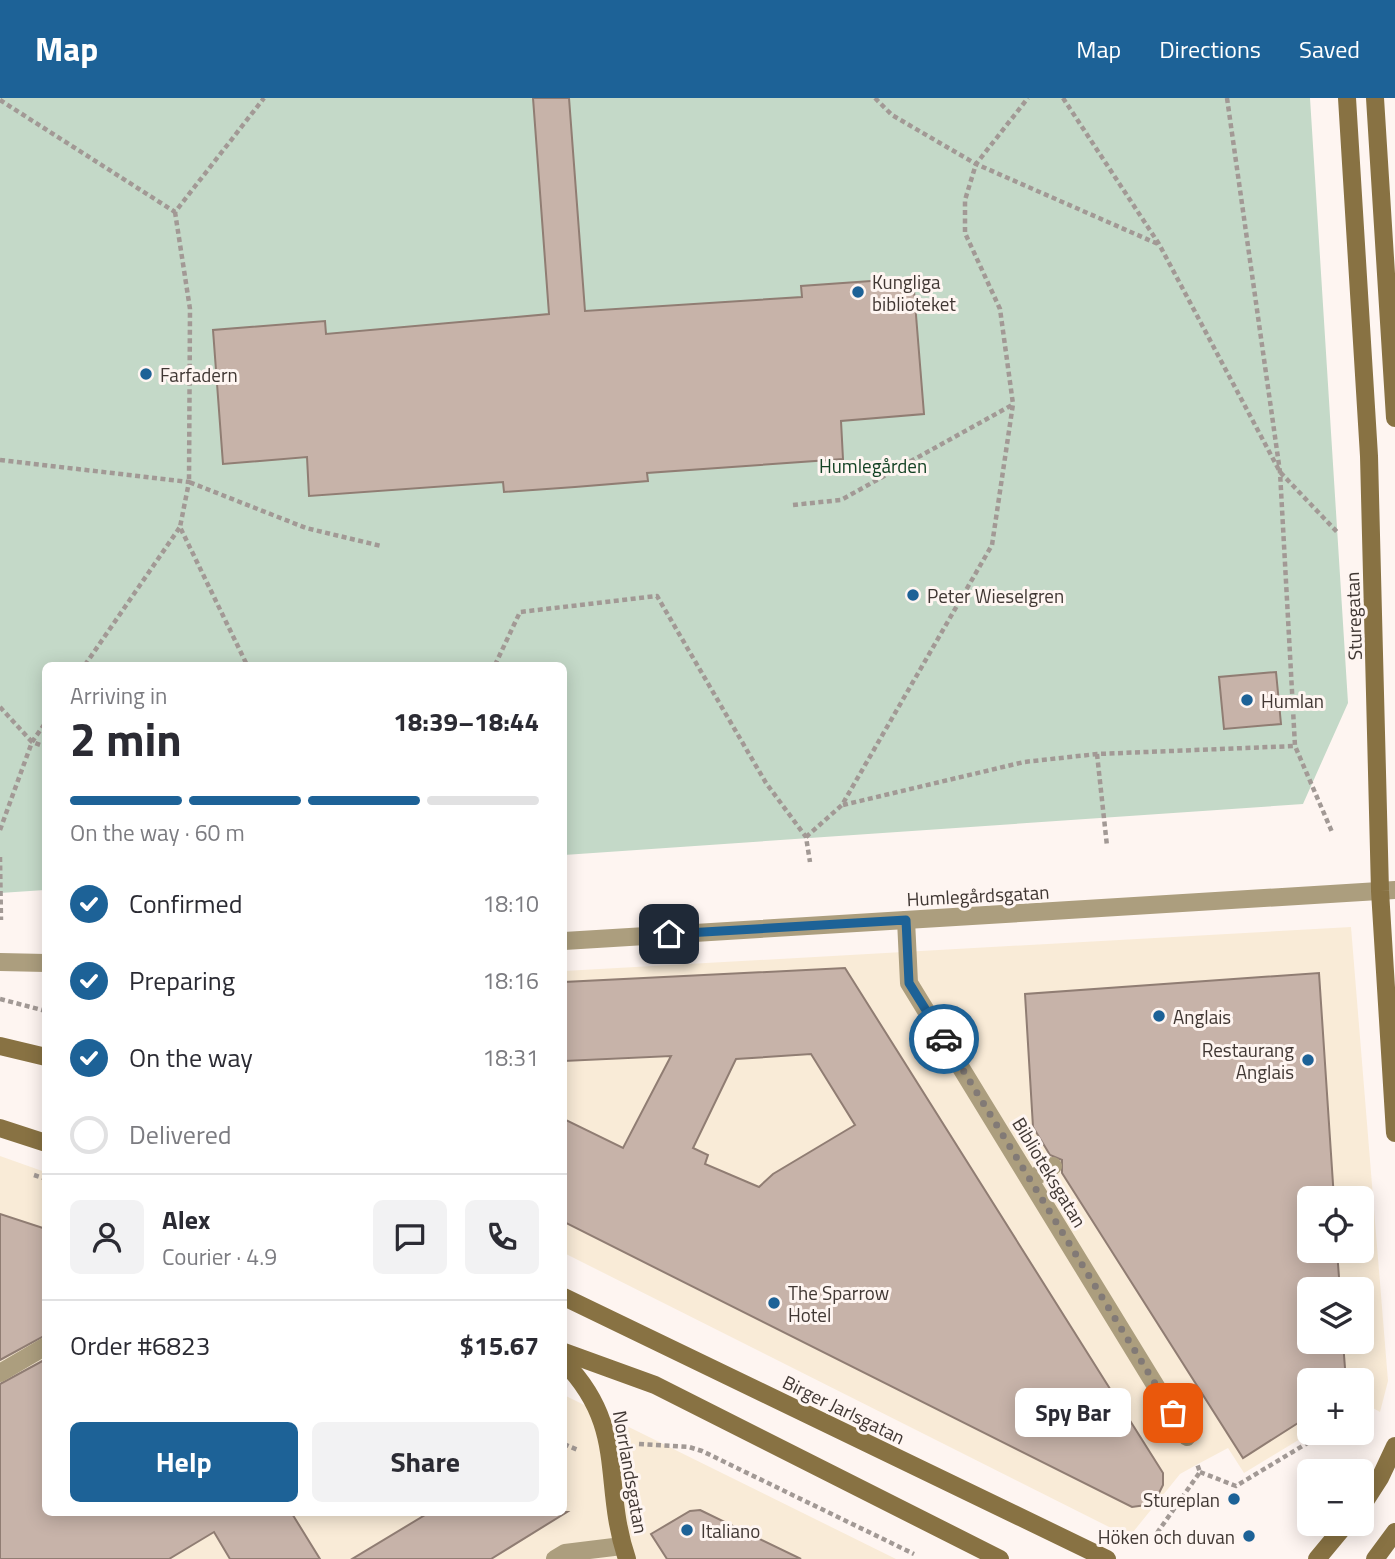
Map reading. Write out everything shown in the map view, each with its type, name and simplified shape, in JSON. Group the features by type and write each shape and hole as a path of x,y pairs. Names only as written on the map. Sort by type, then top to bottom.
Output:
{"street":[{"name":"Sturegatan","path":"1347,98 1369,456 1388,891 1395,1133"},
{"path":"1375,98 1395,418"},
{"name":"Humlegårdsgatan","path":"567,941 1388,891"},
{"name":"Biblioteksgatan","path":"906,920 909,983 1187,1437"},
{"path":"0,962 42,963"},
{"path":"0,1046 42,1056"},
{"path":"0,1128 42,1142"},
{"path":"1030,1180 1053,1166"},
{"name":"Birger Jarlsgatan","path":"567,1298 1107,1559"},
{"path":"0,1373 42,1348"},
{"path":"567,1353 656,1385 1000,1559"},
{"name":"Norrlandsgatan","path":"567,1366 591,1394 604,1422 625,1552"},
{"path":"1374,1487 1395,1446"},
{"path":"1375,1559 1395,1532"},
{"path":"1317,1559 1336,1536"},
{"path":"555,1559 565,1553 625,1552"}],"path":[{"path":"87,662 180,527 189,482 190,309 175,212 264,98"},
{"path":"876,98 892,114 976,164 1159,244"},
{"path":"806,837 842,805 992,545 1013,404 1000,309 965,233 965,200 976,164 1028,98"},
{"path":"1063,98 1159,244 1280,472 1340,536"},
{"path":"1227,98 1280,472 1295,746 1332,832"},
{"path":"0,100 175,212"},
{"path":"793,505 841,500 1013,404"},
{"path":"0,460 189,482 306,528 381,546"},
{"path":"180,527 245,662"},
{"path":"496,662 520,612 657,596 766,783 806,837 810,862"},
{"path":"239,662 240,656"},
{"path":"0,707 32,743 42,746"},
{"path":"0,830 32,743 42,728"},
{"path":"842,805 1024,762 1097,754 1295,746"},
{"path":"1097,754 1107,846"},
{"path":"0,857 1,920"},
{"path":"0,999 42,1010"},
{"path":"1187,1437 1200,1472 1236,1486 1304,1445"},
{"path":"567,1445 579,1450"},
{"path":"629,1445 689,1447 702,1451 924,1559"},
{"path":"1157,1534 1200,1472"}],"shaded area":[{"path":"1351,927 1372,1186 1297,1186 1297,1263 1374,1263 1374,1209 1388,1381 1380,1412 1374,1409 1374,1368 1297,1368 1297,1441 1244,1473 1228,1448 1180,1474 1129,1537 567,1255 567,971"},
{"path":"0,1156 42,1171 42,1516 567,1516 567,1396 896,1559 0,1559"}],"green space":[{"name":"Humlegården","path":"0,98 1310,98 1348,703 1303,804 567,855 567,662 42,662 42,890 0,893"}],"building":[{"name":"Kungliga biblioteket","path":"533,98 569,98 585,311 802,297 801,286 913,278 924,414 841,421 843,459 647,473 648,481 575,487 504,492 503,482 309,496 307,457 223,464 213,330 325,321 326,334 549,314"},
{"path":"1276,672 1281,724 1224,729 1219,677"},
{"path":"845,968 1163,1473 1163,1485 1157,1497 1146,1505 1132,1507 567,1224 567,1120 623,1148 671,1056 567,1061 567,982","holes":["811,1054 855,1125 773,1174 759,1187 705,1164 708,1155 693,1148 736,1059"]},
{"path":"1319,973 1333,1186 1297,1186 1297,1263 1338,1263 1339,1277 1297,1277 1297,1354 1344,1354 1345,1368 1297,1368 1297,1424 1243,1458 1062,1173 1062,1160 1050,1155 1033,1127 1025,994"},
{"path":"0,1214 42,1228 42,1337 0,1360"},
{"path":"42,1361 42,1516 293,1516 320,1559 230,1559 214,1532 169,1559 0,1559 0,1384"},
{"path":"700,1510 801,1559 667,1559 651,1534 690,1511"},
{"path":"423,1516 561,1516 491,1559 352,1559"}],"way so far":[{"path":"944,1039 1173,1413"}],"place":[{"name":"Kungliga biblioteket","path":"858,292"},
{"name":"Farfadern","path":"146,374"},
{"name":"Peter Wieselgren","path":"913,595"},
{"name":"Humlan","path":"1247,700"},
{"name":"Anglais","path":"1159,1016"},
{"name":"Restaurang Anglais","path":"1308,1060"},
{"name":"The Sparrow Hotel","path":"774,1303"},
{"name":"Spy Bar","path":"1173,1413"},
{"name":"Stureplan","path":"1234,1499"},
{"name":"Italiano","path":"687,1530"},
{"name":"Höken och duvan","path":"1249,1536"}],"route":[{"path":"669,934 906,920 909,983 944,1039"}]}
